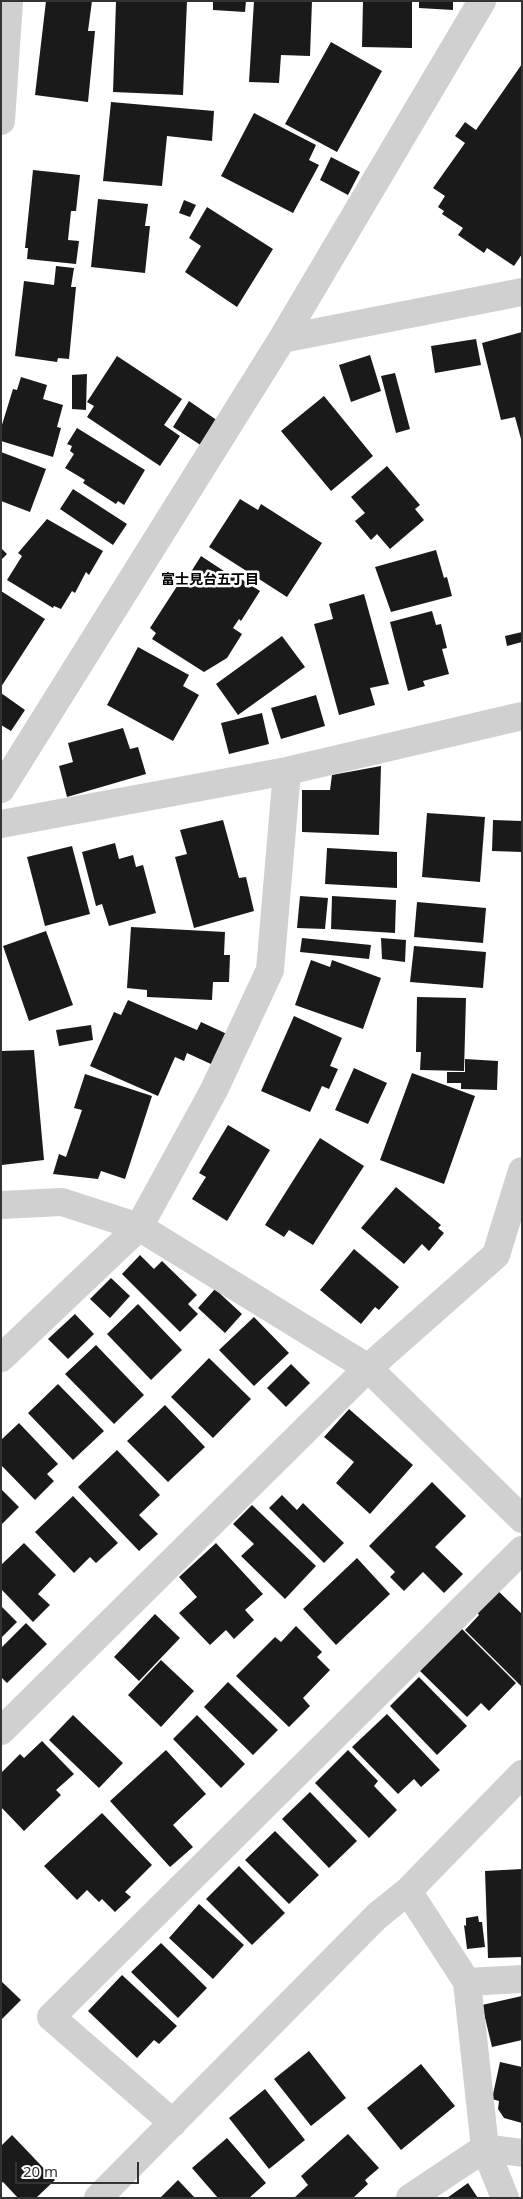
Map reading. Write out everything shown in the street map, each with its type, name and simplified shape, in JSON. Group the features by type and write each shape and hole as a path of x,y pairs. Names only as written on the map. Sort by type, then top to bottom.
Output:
{"street":[{"path":"1,121 9,1"},
{"path":"1,789 282,339 482,1"},
{"path":"282,339 522,292"},
{"path":"1,824 286,771 522,716"},
{"path":"1,1358 138,1228 214,1090 270,970 286,771"},
{"path":"4,1722 368,1368 496,1255 522,1171"},
{"path":"1,1206 62,1202 138,1228 368,1368 522,1519"},
{"path":"173,2122 51,2017 522,1550"},
{"path":"98,2198 377,1916 408,1892 522,1774"},
{"path":"408,1892 467,1982 485,2148 505,2198"},
{"path":"467,1982 522,1979"},
{"path":"410,2198 485,2148 522,2153"}],"building":[{"path":"46,1 92,1 88,31 95,31 88,102 35,95"},
{"path":"116,1 187,1 183,95 113,92"},
{"path":"213,1 246,1 245,12 213,10"},
{"path":"254,1 312,1 310,56 281,55 279,83 249,82"},
{"path":"363,1 412,1 412,48 362,47"},
{"path":"419,1 453,1 453,10 419,8"},
{"path":"331,42 382,71 337,152 285,124"},
{"path":"522,64 522,254 514,266 487,248 484,253 458,235 463,228 442,214 444,211 438,207 445,196 433,188 465,143 455,136 465,122 476,130"},
{"path":"111,102 214,111 212,141 167,136 162,186 103,181"},
{"path":"254,113 316,145 309,160 319,165 293,213 221,176"},
{"path":"331,157 360,172 348,195 320,180"},
{"path":"33,170 80,175 76,211 71,211 68,240 79,241 76,264 27,259 28,248 25,248"},
{"path":"98,199 148,204 145,226 150,226 145,273 91,267"},
{"path":"184,200 196,205 190,217 179,213"},
{"path":"207,207 273,249 237,307 185,272 201,246 189,238"},
{"path":"56,266 74,268 71,287 76,287 69,359 58,358 57,362 15,356 24,281 54,285"},
{"path":"522,332 521,439 515,417 501,420 482,343"},
{"path":"476,339 481,365 435,373 431,346"},
{"path":"370,355 381,391 351,402 339,365"},
{"path":"117,356 182,399 164,425 180,436 160,466 87,417 94,406 87,402"},
{"path":"395,373 410,429 396,433 381,376"},
{"path":"87,374 86,410 72,409 72,375"},
{"path":"21,377 47,385 43,399 63,405 57,427 61,428 53,457 1,441 1,428 13,389 17,390"},
{"path":"324,396 373,456 331,491 281,431"},
{"path":"189,401 218,421 202,446 173,427"},
{"path":"77,428 145,470 124,505 118,501 116,504 83,483 85,480 65,468 74,454 70,451 72,446 67,444"},
{"path":"1,452 46,469 30,512 1,501"},
{"path":"387,466 420,505 415,509 424,520 390,549 377,534 371,540 355,521 365,513 351,497"},
{"path":"73,489 127,524 113,545 60,509"},
{"path":"240,499 258,510 261,504 322,543 287,597 209,547"},
{"path":"47,519 103,551 89,575 86,572 75,593 72,591 61,609 54,606 53,608 7,580 22,556 18,553"},
{"path":"1,548 7,554 1,560"},
{"path":"436,550 444,578 447,577 452,596 391,612 375,567"},
{"path":"201,556 233,577 235,575 260,591 241,621 239,619 233,628 242,634 227,658 204,672 152,639 156,633 150,628 181,580 184,583"},
{"path":"1,591 45,619 1,687"},
{"path":"364,594 389,684 370,688 375,705 339,715 314,624 333,619 329,604"},
{"path":"432,611 436,625 441,624 447,648 442,649 449,674 423,681 425,686 408,691 390,622"},
{"path":"522,632 522,642 507,646 505,636"},
{"path":"282,636 305,667 238,715 216,684"},
{"path":"138,647 189,675 183,686 199,695 173,741 107,705"},
{"path":"1,693 25,710 11,731 1,725"},
{"path":"316,695 325,726 281,739 271,708"},
{"path":"262,713 269,744 229,754 221,723"},
{"path":"123,728 130,749 138,747 146,774 67,797 59,766 73,762 68,743"},
{"path":"381,766 379,835 302,832 302,790 330,790 332,775"},
{"path":"427,813 485,817 480,882 422,877"},
{"path":"223,820 239,878 246,877 254,911 194,928 175,857 187,854 180,830"},
{"path":"493,820 522,821 522,852 492,851"},
{"path":"115,843 119,859 133,855 136,867 143,865 156,913 109,926 102,904 96,906 82,852"},
{"path":"72,846 90,914 45,926 27,857"},
{"path":"327,848 397,852 397,888 325,884"},
{"path":"300,896 328,898 325,929 297,928"},
{"path":"332,896 396,900 395,933 331,929"},
{"path":"417,902 486,908 483,943 414,937"},
{"path":"131,927 225,932 224,955 230,955 229,982 213,982 212,1000 147,997 147,990 127,988"},
{"path":"46,931 73,1005 29,1021 3,946"},
{"path":"302,938 371,945 369,959 300,952"},
{"path":"381,938 406,940 405,962 382,959"},
{"path":"414,946 486,952 483,988 410,982"},
{"path":"311,960 330,967 332,960 381,978 363,1029 295,1005"},
{"path":"417,997 466,998 464,1071 420,1070 421,1052 416,1052"},
{"path":"128,1000 197,1030 201,1022 227,1034 213,1065 187,1053 184,1061 175,1057 158,1096 90,1066 114,1012 121,1015"},
{"path":"294,1016 342,1038 330,1066 338,1069 329,1089 322,1086 310,1112 261,1091"},
{"path":"91,1025 93,1040 59,1046 56,1030"},
{"path":"34,1050 44,1160 2,1165 1,1051"},
{"path":"465,1059 498,1061 497,1090 461,1089 461,1083 447,1083 447,1072 465,1072"},
{"path":"354,1068 387,1083 368,1124 335,1110"},
{"path":"412,1073 475,1096 444,1184 380,1160"},
{"path":"85,1074 152,1096 125,1179 101,1171 98,1179 53,1174 59,1154 66,1157 82,1110 74,1108"},
{"path":"228,1125 270,1150 227,1221 192,1199 206,1177 199,1173"},
{"path":"320,1138 364,1166 313,1245 289,1230 284,1237 265,1225"},
{"path":"396,1187 441,1225 438,1228 444,1233 429,1251 422,1244 404,1264 361,1228"},
{"path":"354,1249 399,1287 379,1310 375,1307 361,1324 320,1290"},
{"path":"140,1255 154,1269 162,1261 197,1295 188,1304 198,1314 180,1332 122,1274"},
{"path":"111,1278 130,1296 110,1318 90,1299"},
{"path":"215,1289 242,1314 225,1333 198,1308"},
{"path":"138,1304 182,1350 151,1380 107,1334"},
{"path":"75,1314 94,1334 68,1359 48,1339"},
{"path":"254,1317 289,1353 254,1386 219,1350"},
{"path":"96,1345 144,1395 114,1424 65,1374"},
{"path":"209,1358 251,1399 213,1438 171,1397"},
{"path":"291,1364 310,1383 286,1407 267,1388"},
{"path":"58,1384 104,1431 73,1460 28,1413"},
{"path":"165,1405 205,1447 168,1482 127,1441"},
{"path":"349,1409 413,1465 370,1514 336,1483 354,1462 324,1437"},
{"path":"19,1423 58,1464 47,1474 54,1481 35,1500 1,1465 1,1440"},
{"path":"117,1450 160,1495 139,1515 158,1534 139,1551 78,1487"},
{"path":"432,1482 466,1516 435,1547 463,1574 444,1593 423,1572 404,1591 390,1577 395,1572 369,1546"},
{"path":"1,1489 19,1507 1,1525"},
{"path":"282,1495 297,1510 303,1503 344,1543 324,1563 269,1508"},
{"path":"73,1496 118,1543 96,1563 90,1557 74,1573 35,1532"},
{"path":"252,1505 316,1566 285,1599 241,1556 254,1544 233,1524"},
{"path":"24,1543 56,1575 38,1594 50,1605 33,1622 1,1589 1,1565"},
{"path":"216,1543 263,1594 245,1610 254,1620 234,1639 226,1630 210,1645 179,1613 197,1597 179,1577"},
{"path":"357,1558 390,1594 336,1645 303,1609"},
{"path":"494,1587 522,1614 522,1687 465,1630 479,1615 474,1608"},
{"path":"1,1606 17,1622 1,1638"},
{"path":"155,1614 180,1638 139,1681 114,1657"},
{"path":"26,1623 47,1644 7,1683 1,1677 1,1648"},
{"path":"296,1626 322,1652 317,1657 330,1670 303,1698 310,1706 289,1727 236,1676 275,1637 281,1642"},
{"path":"462,1629 516,1683 489,1711 481,1703 467,1717 420,1671"},
{"path":"161,1660 194,1691 161,1727 128,1695"},
{"path":"419,1677 467,1726 437,1755 390,1706"},
{"path":"228,1682 278,1730 253,1755 204,1707"},
{"path":"387,1714 440,1770 421,1787 414,1779 398,1794 352,1747"},
{"path":"73,1715 123,1763 99,1788 49,1740"},
{"path":"197,1715 245,1764 221,1788 173,1739"},
{"path":"42,1741 74,1774 56,1790 61,1795 24,1831 1,1807 1,1773 20,1754 24,1758"},
{"path":"166,1750 206,1794 173,1825 193,1847 170,1867 110,1801"},
{"path":"348,1750 378,1781 374,1786 397,1810 369,1838 315,1783"},
{"path":"310,1792 357,1841 329,1868 282,1819"},
{"path":"102,1813 152,1865 125,1892 131,1897 115,1912 102,1899 99,1902 87,1890 77,1900 44,1866"},
{"path":"275,1831 319,1875 289,1904 245,1860"},
{"path":"239,1866 285,1913 252,1945 206,1899"},
{"path":"522,1869 522,1957 488,1958 485,1871"},
{"path":"199,1904 244,1945 213,1979 169,1938"},
{"path":"478,1916 479,1922 482,1922 485,1947 467,1949 464,1925 466,1926 466,1918"},
{"path":"161,1943 207,1988 178,2018 131,1972"},
{"path":"122,1975 177,2026 159,2044 154,2040 137,2058 88,2011"},
{"path":"1,1981 21,2000 1,2020"},
{"path":"522,1996 522,2040 492,2047 482,2005"},
{"path":"309,2051 346,2098 311,2126 274,2079"},
{"path":"500,2062 522,2067 522,2123 504,2118 498,2109 499,2101 492,2099"},
{"path":"421,2064 455,2106 401,2150 367,2108"},
{"path":"265,2089 305,2140 269,2169 229,2118"},
{"path":"348,2134 379,2168 365,2180 368,2184 353,2198 294,2198 308,2185 301,2176"},
{"path":"12,2135 55,2180 36,2198 18,2198 3,2182 1,2183 1,2146"},
{"path":"227,2138 266,2183 249,2198 218,2198 192,2168"},
{"path":"178,2180 195,2198 160,2198"},
{"path":"468,2183 478,2198 447,2198"}],"district":[{"name":"富士見台五丁目","path":"210,580"}]}
